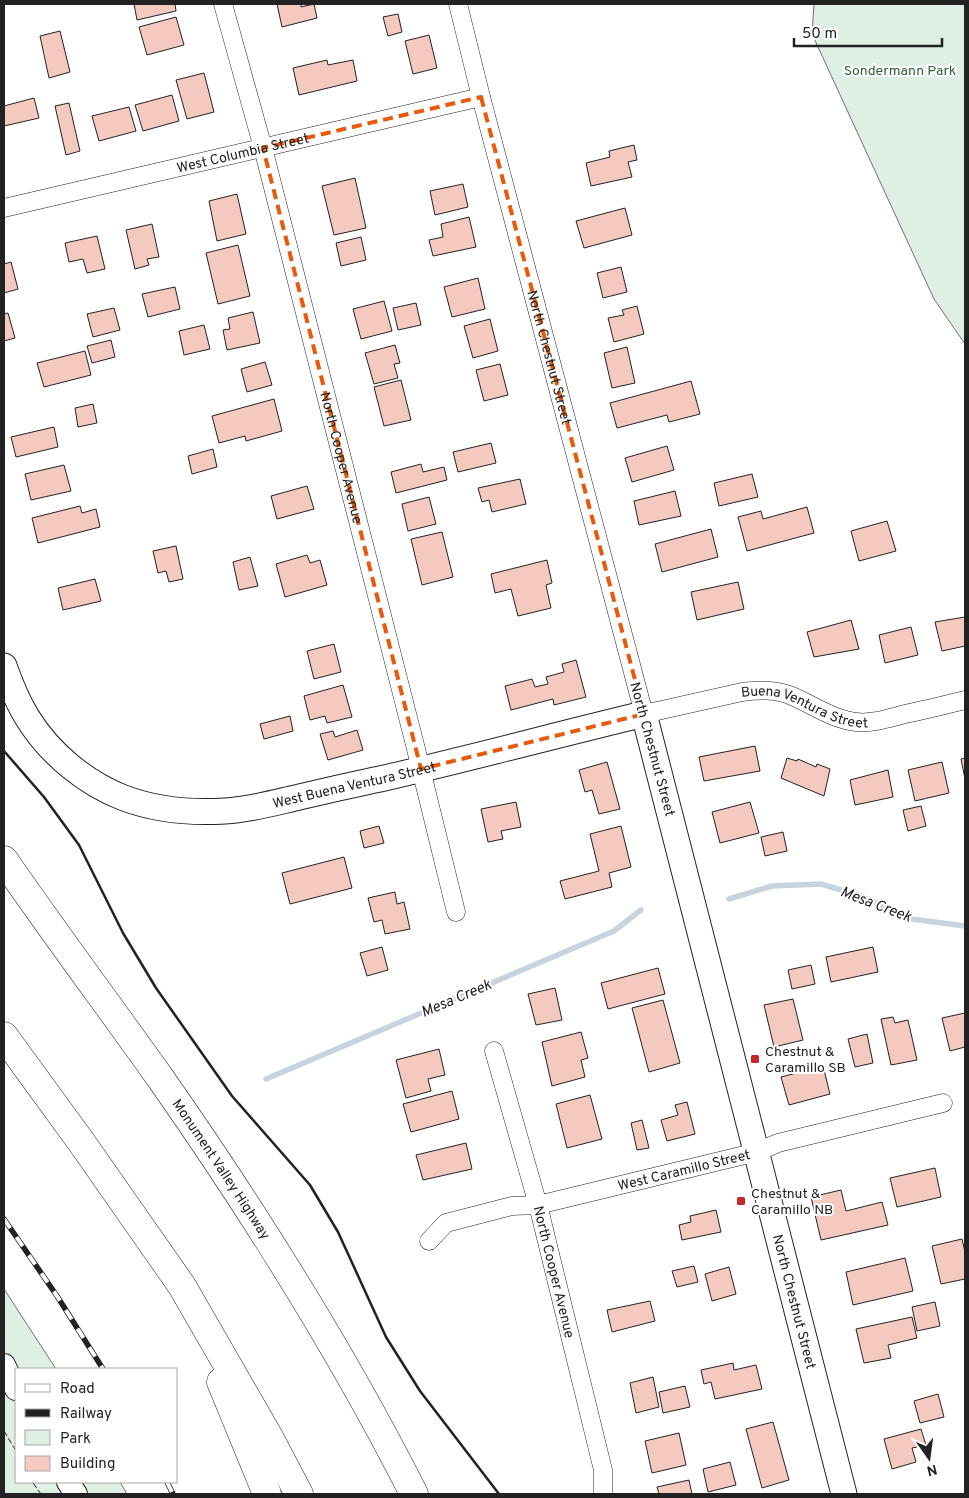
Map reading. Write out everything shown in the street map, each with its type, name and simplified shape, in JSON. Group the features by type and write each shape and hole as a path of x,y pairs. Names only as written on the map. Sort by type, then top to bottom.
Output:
{"highway":[{"name":"Monument Valley Highway","path":"4,860 162,1080 263,1230 350,1374 414,1494"},
{"path":"4,1036 182,1286 269,1437 299,1494"},
{"path":"182,1286 267,1494"},
{"path":"350,1374 432,1494"}],"main road":[{"name":"West Buena Ventura Street","path":"4,666 14,693 27,718 47,744 68,765 95,783 124,798 157,807 192,811 226,811 262,806 644,714"},
{"name":"North Chestnut Street","path":"644,714 844,1494"}],"street":[{"name":"North Cooper Avenue","path":"223,4 263,148 456,912"},
{"name":"North Chestnut Street","path":"458,4 644,714"},
{"name":"West Columbia Street","path":"4,208 481,97"},
{"name":"Buena Ventura Street","path":"644,714 757,690 774,691 790,695 827,714 857,722 887,719 965,700"},
{"name":"North Cooper Avenue","path":"494,1050 538,1205 603,1470 603,1494"},
{"name":"West Caramillo Street","path":"429,1241 446,1223 512,1206 538,1205 757,1152 778,1143 943,1103"},
{"path":"4,1365 15,1387"},
{"path":"69,1483 76,1494"}],"highlighted area":[{"path":"481,97 644,714 421,769 263,148"}],"green space":[{"name":"Sondermann Park","path":"814,4 965,4 965,344 934,299 812,34"},
{"path":"4,1289 55,1368 15,1368 15,1483 121,1483 127,1494 4,1494"}],"building":[{"path":"134,4 175,4 176,11 137,20"},
{"path":"277,4 301,4 301,7 314,4 317,18 282,27"},
{"path":"398,14 402,32 388,36 383,17"},
{"path":"176,17 184,45 147,55 139,27"},
{"path":"60,31 70,72 49,78 40,36"},
{"path":"429,35 437,68 413,74 405,41"},
{"path":"327,60 328,65 353,60 357,81 299,95 293,68"},
{"path":"204,73 214,112 187,119 176,80"},
{"path":"172,95 179,121 143,131 135,105"},
{"path":"34,98 39,118 4,126 4,106"},
{"path":"69,103 80,151 66,155 55,106"},
{"path":"129,107 136,131 99,141 92,116"},
{"path":"634,145 637,160 628,162 632,177 591,186 586,163 610,157 609,151"},
{"path":"355,178 366,228 334,235 322,186"},
{"path":"463,184 468,207 435,215 430,191"},
{"path":"237,194 246,234 217,241 209,201"},
{"path":"625,208 632,235 584,248 576,221"},
{"path":"469,217 476,247 433,256 429,240 443,237 441,224"},
{"path":"152,224 159,257 147,259 149,265 135,269 126,230"},
{"path":"97,236 105,269 87,273 83,259 69,262 65,243"},
{"path":"361,237 366,260 341,266 336,243"},
{"path":"238,245 250,296 218,304 206,253"},
{"path":"11,262 18,289 4,293 4,264"},
{"path":"621,267 627,292 603,298 597,273"},
{"path":"478,278 485,309 452,317 444,287"},
{"path":"175,287 180,309 148,317 142,294"},
{"path":"384,301 392,331 361,339 353,309"},
{"path":"416,303 421,325 398,330 393,308"},
{"path":"637,306 644,334 614,342 608,318 624,315 622,310"},
{"path":"114,308 120,330 93,337 87,314"},
{"path":"253,312 260,343 227,350 223,330 230,329 228,318"},
{"path":"8,313 15,338 4,341 4,314"},
{"path":"490,319 498,351 473,358 464,326"},
{"path":"204,325 210,349 184,355 179,331"},
{"path":"111,340 115,357 92,363 87,346"},
{"path":"395,345 400,363 394,364 398,378 374,384 365,353"},
{"path":"627,347 635,383 612,388 604,353"},
{"path":"85,351 91,375 44,387 37,363"},
{"path":"265,362 272,385 247,392 241,369"},
{"path":"500,364 508,395 484,401 476,370"},
{"path":"401,380 411,420 384,426 374,387"},
{"path":"691,381 700,414 669,422 667,415 617,428 610,403"},
{"path":"274,399 282,431 246,441 245,436 219,443 212,416"},
{"path":"93,404 97,423 78,427 75,408"},
{"path":"54,427 58,447 16,457 11,437"},
{"path":"491,443 496,463 458,472 453,452"},
{"path":"667,446 674,470 632,482 625,458"},
{"path":"213,449 217,467 192,474 188,456"},
{"path":"421,464 423,472 444,467 447,480 396,493 391,472"},
{"path":"64,465 71,491 31,500 25,474"},
{"path":"752,474 758,497 719,506 714,483"},
{"path":"520,479 526,504 492,512 489,500 482,502 478,488"},
{"path":"307,486 314,509 277,519 271,496"},
{"path":"675,491 681,516 639,525 634,501"},
{"path":"429,497 436,524 408,531 402,504"},
{"path":"80,506 82,513 96,509 100,527 38,543 32,518"},
{"path":"807,507 814,533 747,551 738,517 761,511 763,519"},
{"path":"887,521 896,551 859,561 851,531"},
{"path":"711,529 718,557 662,572 655,544"},
{"path":"442,532 453,577 422,585 411,539"},
{"path":"176,546 183,579 169,582 166,571 158,573 153,551"},
{"path":"307,555 310,563 320,560 327,585 285,597 276,564"},
{"path":"250,557 258,586 239,590 233,562"},
{"path":"547,560 552,583 546,585 551,608 518,616 511,589 495,593 491,574"},
{"path":"95,579 101,601 63,610 58,588"},
{"path":"738,582 744,609 697,620 691,592"},
{"path":"965,617 965,646 942,651 935,622"},
{"path":"851,620 859,649 814,657 807,632"},
{"path":"911,627 918,655 885,663 879,635"},
{"path":"334,644 341,672 314,679 307,651"},
{"path":"576,660 586,697 554,705 553,699 511,710 505,686 532,679 535,687 548,684 546,677 564,672 562,664"},
{"path":"343,685 352,717 327,723 325,716 310,720 304,696"},
{"path":"290,716 293,731 264,739 260,724"},
{"path":"357,730 363,750 328,760 320,734 333,731 335,737"},
{"path":"755,746 760,771 704,781 699,757"},
{"path":"787,758 797,761 798,759 816,767 817,764 830,769 824,796 781,778"},
{"path":"965,758 965,779 961,759"},
{"path":"607,762 620,809 599,814 592,790 585,792 579,770"},
{"path":"942,762 949,793 915,801 908,770"},
{"path":"888,770 893,797 855,805 850,780"},
{"path":"516,802 521,827 501,831 503,839 488,842 481,809"},
{"path":"750,802 759,833 720,843 712,812"},
{"path":"921,806 926,826 908,831 903,810"},
{"path":"379,826 384,843 364,848 360,831"},
{"path":"621,826 631,867 609,873 612,887 565,899 560,881 599,871 590,834"},
{"path":"783,832 787,851 765,856 761,837"},
{"path":"344,857 352,888 290,904 282,873"},
{"path":"395,892 397,904 404,902 410,929 385,934 382,920 374,922 368,898"},
{"path":"382,947 388,970 367,976 360,953"},
{"path":"873,947 878,972 831,982 826,957"},
{"path":"811,965 815,984 792,989 788,970"},
{"path":"658,968 665,994 608,1009 601,983"},
{"path":"555,988 562,1020 536,1025 528,994"},
{"path":"793,999 803,1040 774,1047 764,1005"},
{"path":"663,1000 680,1063 649,1072 632,1008"},
{"path":"965,1013 965,1047 950,1051 942,1018"},
{"path":"893,1017 895,1023 908,1020 917,1060 891,1065 881,1019"},
{"path":"581,1032 588,1058 581,1060 585,1077 552,1086 542,1042"},
{"path":"867,1034 873,1063 855,1067 848,1039"},
{"path":"439,1049 445,1075 428,1079 431,1091 406,1098 396,1060"},
{"path":"823,1066 830,1094 789,1105 781,1077"},
{"path":"452,1091 459,1119 411,1132 403,1104"},
{"path":"590,1095 602,1139 567,1148 556,1104"},
{"path":"687,1102 695,1134 667,1141 661,1120 678,1115 675,1105"},
{"path":"642,1120 649,1148 637,1150 631,1123"},
{"path":"466,1143 472,1169 423,1180 416,1155"},
{"path":"935,1168 941,1197 897,1207 890,1178"},
{"path":"841,1190 846,1211 882,1202 888,1225 821,1240 811,1197"},
{"path":"716,1210 721,1232 682,1240 679,1225 691,1222 690,1216"},
{"path":"962,1239 965,1252 965,1279 941,1284 932,1246"},
{"path":"905,1258 913,1291 853,1305 846,1272"},
{"path":"694,1266 698,1282 677,1287 672,1271"},
{"path":"729,1267 736,1294 712,1301 705,1274"},
{"path":"650,1301 655,1321 612,1332 607,1310"},
{"path":"935,1302 940,1326 917,1331 912,1307"},
{"path":"912,1317 917,1338 888,1345 891,1358 864,1363 856,1329"},
{"path":"733,1363 734,1370 756,1365 762,1389 715,1399 711,1382 704,1384 701,1370"},
{"path":"653,1377 659,1407 636,1413 630,1383"},
{"path":"685,1386 690,1407 663,1413 659,1392"},
{"path":"938,1394 944,1417 920,1423 914,1401"},
{"path":"773,1422 789,1480 762,1488 746,1429"},
{"path":"921,1429 926,1445 912,1448 916,1462 892,1469 884,1439"},
{"path":"679,1433 686,1465 652,1473 645,1441"},
{"path":"730,1462 736,1485 708,1492 703,1469"},
{"path":"689,1480 692,1494 659,1494 657,1487"}],"waterway":[{"name":"Mesa Creek","path":"729,899 772,886 821,884 861,896 912,919 965,926"},
{"name":"Mesa Creek","path":"266,1079 614,931 641,910"}],"railway":[{"path":"4,1219 57,1296 102,1368"},
{"path":"168,1483 173,1494"}],"fence":[{"path":"4,1431 15,1449"},
{"path":"33,1483 41,1494"}],"wall":[{"path":"4,751 44,797 79,845 123,933 156,988 232,1096 310,1185 338,1232 386,1337 420,1391 499,1494"}],"place":[{"name":"Chestnut & Caramillo SB","path":"755,1059"},
{"name":"Chestnut & Caramillo NB","path":"741,1201"}]}
